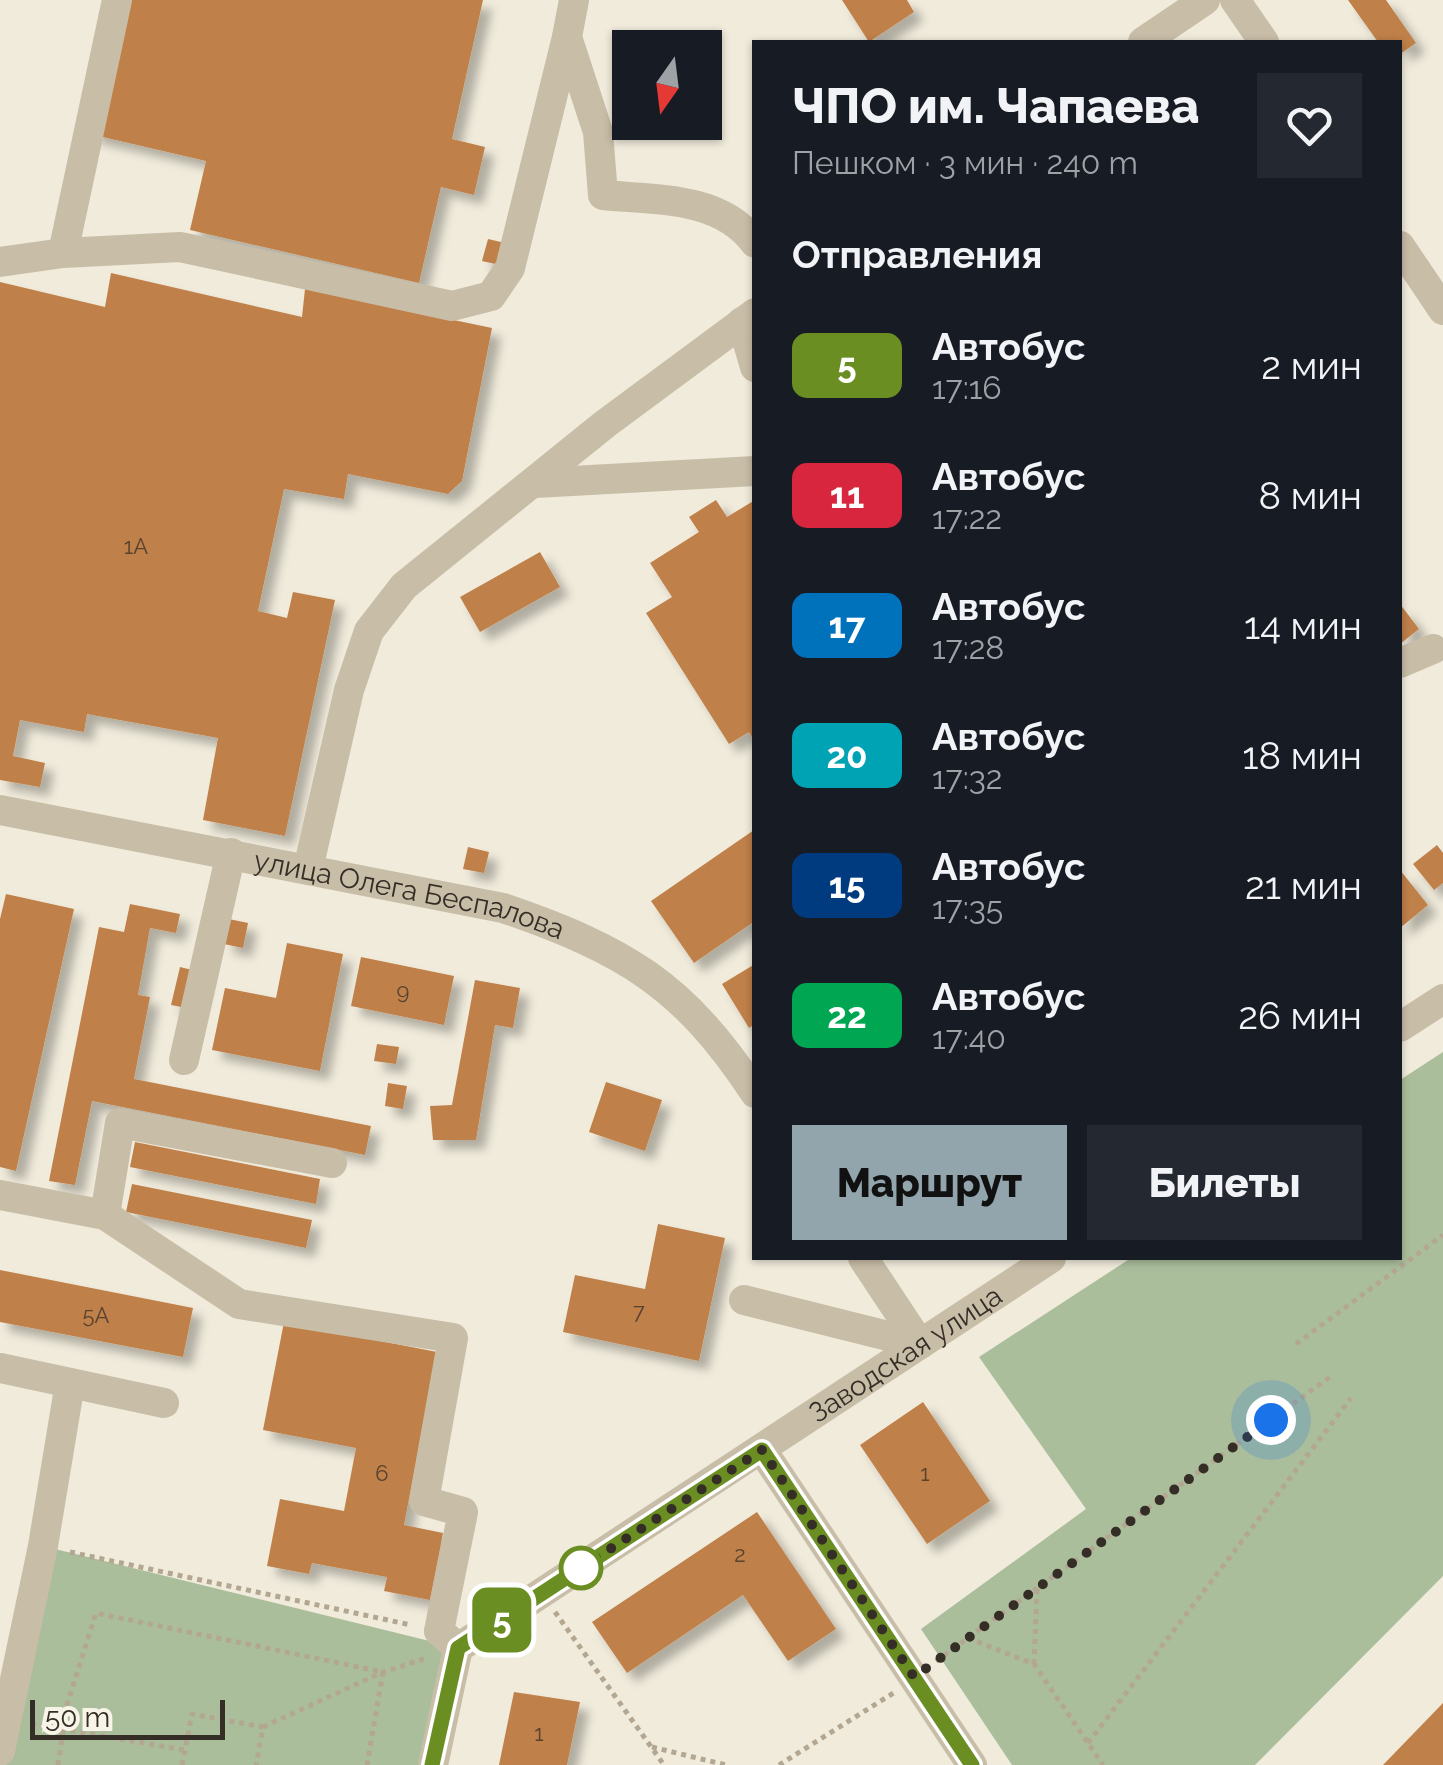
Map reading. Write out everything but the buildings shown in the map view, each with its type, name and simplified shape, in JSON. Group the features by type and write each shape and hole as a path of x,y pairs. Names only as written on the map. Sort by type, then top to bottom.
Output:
{"street":[{"path":"63,253 117,0"},
{"path":"0,262 63,253 180,247 452,306 490,296 510,268 574,0"},
{"path":"1146,40 1204,0"},
{"path":"1236,0 1263,40"},
{"path":"568,36 598,132 603,196 693,205 724,214 744,227 752,239"},
{"path":"1402,249 1443,310"},
{"path":"308,869 350,690 369,630 404,586 604,424 749,318"},
{"path":"535,483 752,470"},
{"path":"1402,663 1433,649"},
{"name":"улица Олега Беспалова","path":"0,810 503,908 574,933 638,965 676,993 751,1080"},
{"path":"184,1060 231,853"},
{"path":"1402,1027 1443,999"},
{"path":"105,1215 120,1123 332,1162"},
{"path":"0,1194 105,1215 240,1304 453,1338 424,1501 463,1512 432,1765"},
{"path":"864,1260 920,1344"},
{"name":"Заводская улица","path":"448,1639 542,1594 1048,1260"},
{"path":"744,1300 920,1344"},
{"path":"0,1368 164,1403"},
{"path":"0,1751 44,1546 70,1383"},
{"path":"762,1450 972,1765"}],"path":[{"path":"1296,1344 1443,1236"},
{"path":"779,1765 914,1677 1330,1377"},
{"path":"1088,1743 1351,1398"},
{"path":"44,1546 448,1639"},
{"path":"1034,1664 1037,1589"},
{"path":"542,1594 664,1765"},
{"path":"58,1765 63,1729 96,1614 383,1672"},
{"path":"968,1638 1034,1664 1103,1765"},
{"path":"182,1765 192,1714 263,1727 448,1639"},
{"path":"367,1765 383,1672"},
{"path":"7,1720 185,1750"},
{"path":"256,1765 263,1727"},
{"path":"650,1746 726,1765"}],"green space":[{"path":"1443,1052 1443,1576 1255,1765 1012,1765 921,1629 1086,1509 979,1357 1128,1260 1402,1260 1402,1079"},
{"path":"43,1546 458,1648 433,1765 0,1765"}],"bus line":[{"name":"5","path":"432,1765 458,1648 762,1450 972,1765"}],"route":[{"path":"581,1568 762,1450 914,1677 1271,1420"}]}
